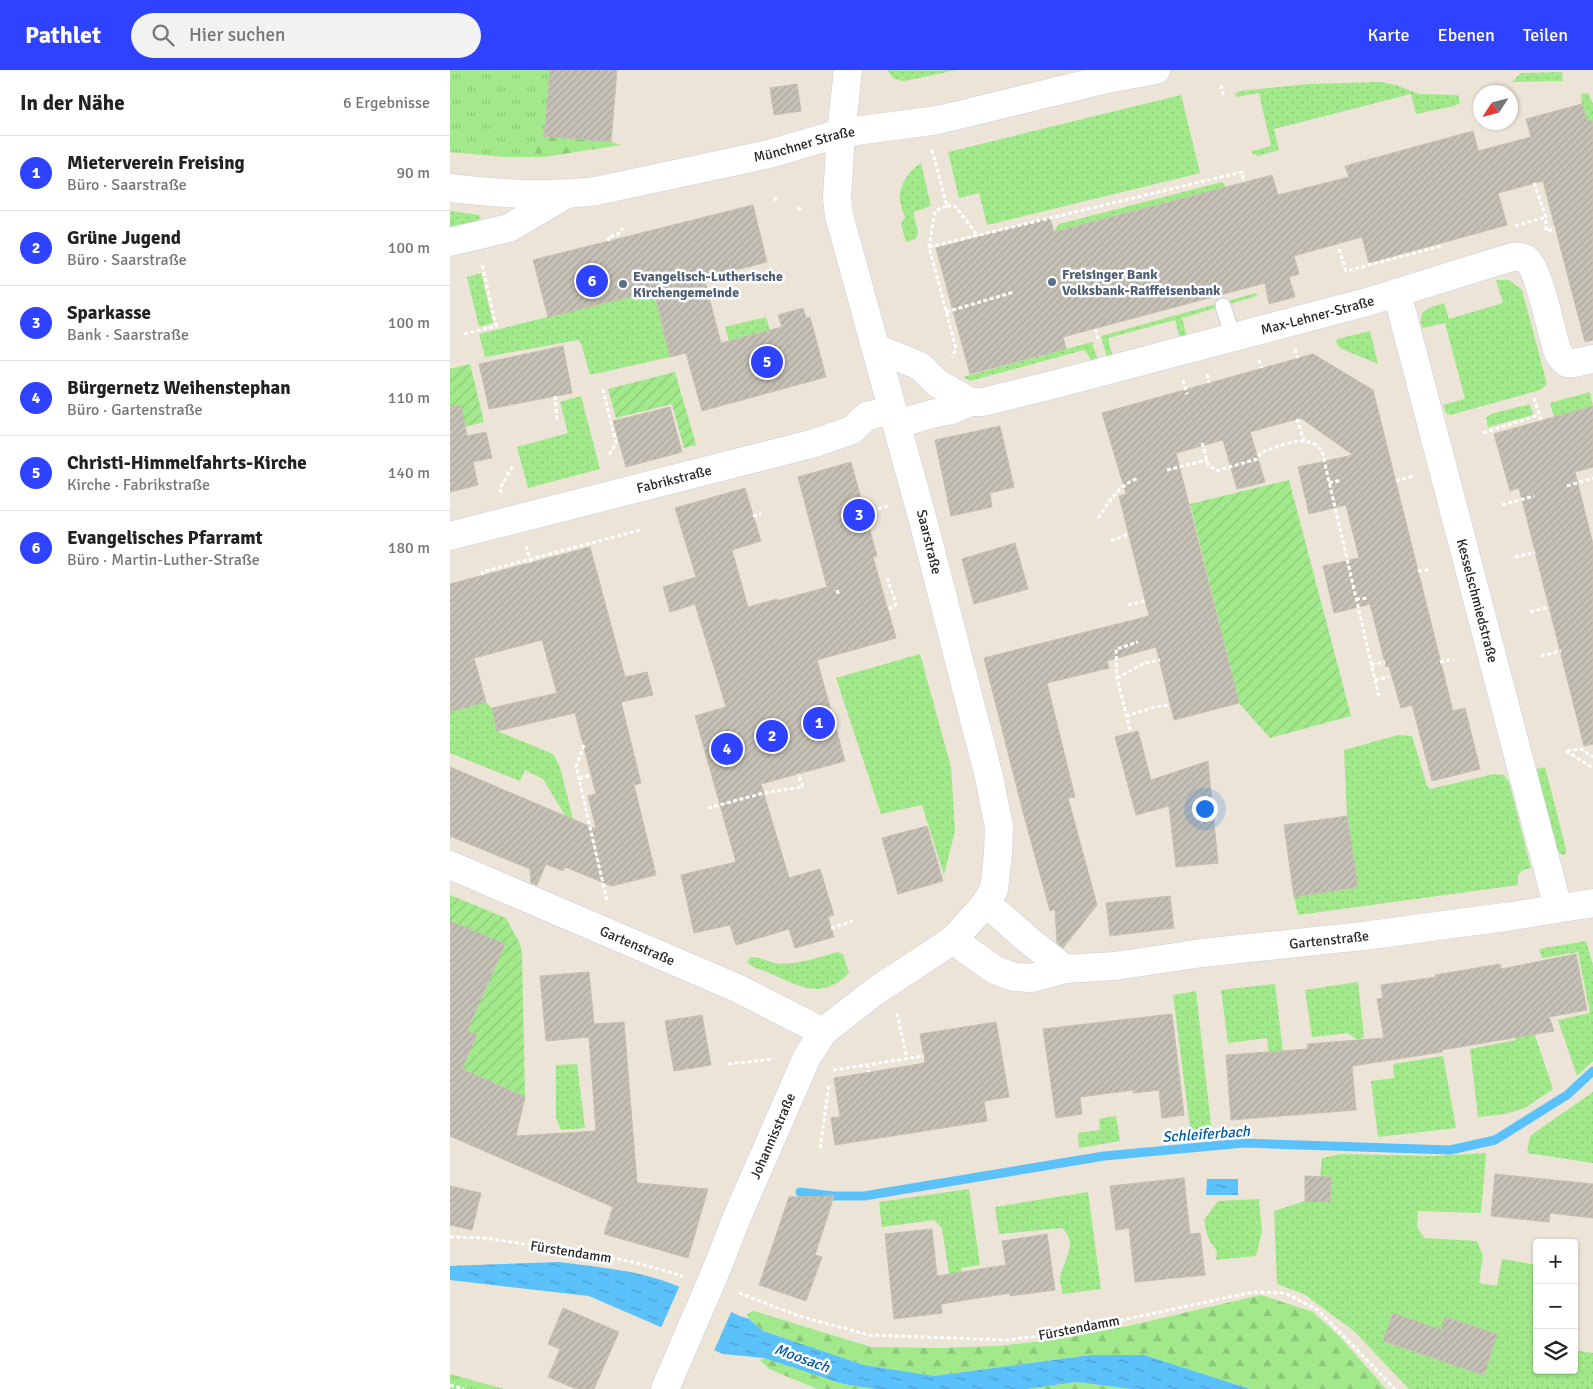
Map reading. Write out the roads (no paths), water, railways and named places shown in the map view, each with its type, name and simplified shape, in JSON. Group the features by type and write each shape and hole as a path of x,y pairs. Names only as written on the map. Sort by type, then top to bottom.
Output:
{"street":[{"name":"Saarstraße","path":"848,70 837,198 839,215 926,528 999,827 994,889 986,903 953,940"},
{"name":"Münchner Straße","path":"450,188 527,195 596,191 757,157 841,134 938,120 1107,79 1156,70"},
{"path":"450,242 509,228 567,194"},
{"name":"Max-Lehner-Straße","path":"895,417 950,410 970,402 983,402 1056,384 1397,293 1512,257 1526,259 1536,273 1560,356 1567,363 1593,359"},
{"name":"Kesselschmiedstraße","path":"1397,293 1558,908"},
{"path":"876,348 920,366 937,382 970,402"},
{"name":"Fabrikstraße","path":"450,536 815,443 852,430 867,416 895,417"},
{"name":"Gartenstraße","path":"450,865 737,988 823,1032"},
{"path":"986,903 1065,969"},
{"name":"Gartenstraße","path":"953,940 995,970 1014,977 1032,978 1065,969 1115,966 1221,951 1363,936 1593,903"},
{"name":"Johannisstraße","path":"665,1389 807,1057 823,1032 874,992 953,940"}],"lane":[{"path":"1223,306 1232,337"}],"water":[{"path":"1207,1179 1238,1179 1238,1195 1206,1195"},
{"name":"Moosach","path":"559,1262 618,1270 661,1280 749,1319 763,1331 864,1365 934,1376 1091,1355 1144,1355 1250,1389 1132,1389 1076,1382 1027,1389 875,1389 843,1384 764,1358 723,1354 589,1296 450,1280 450,1266"}],"waterway":[{"name":"Schleiferbach","path":"800,1192 833,1196 864,1196 1104,1156 1244,1143 1450,1150 1495,1140 1567,1095 1593,1071"}],"place":[{"name":"Evangelisches Pfarramt","path":"592,281"},
{"name":"Freisinger Bank Volksbank-Raiffeisenbank","path":"1052,282"},
{"name":"Evangelisch-Lutherische Kirchengemeinde","path":"623,284"},
{"name":"Christi-Himmelfahrts-Kirche","path":"767,362"},
{"name":"Sparkasse","path":"859,515"},
{"name":"Mieterverein Freising","path":"819,723"},
{"name":"Grüne Jugend","path":"772,736"},
{"name":"Bürgernetz Weihenstephan","path":"727,749"}]}
